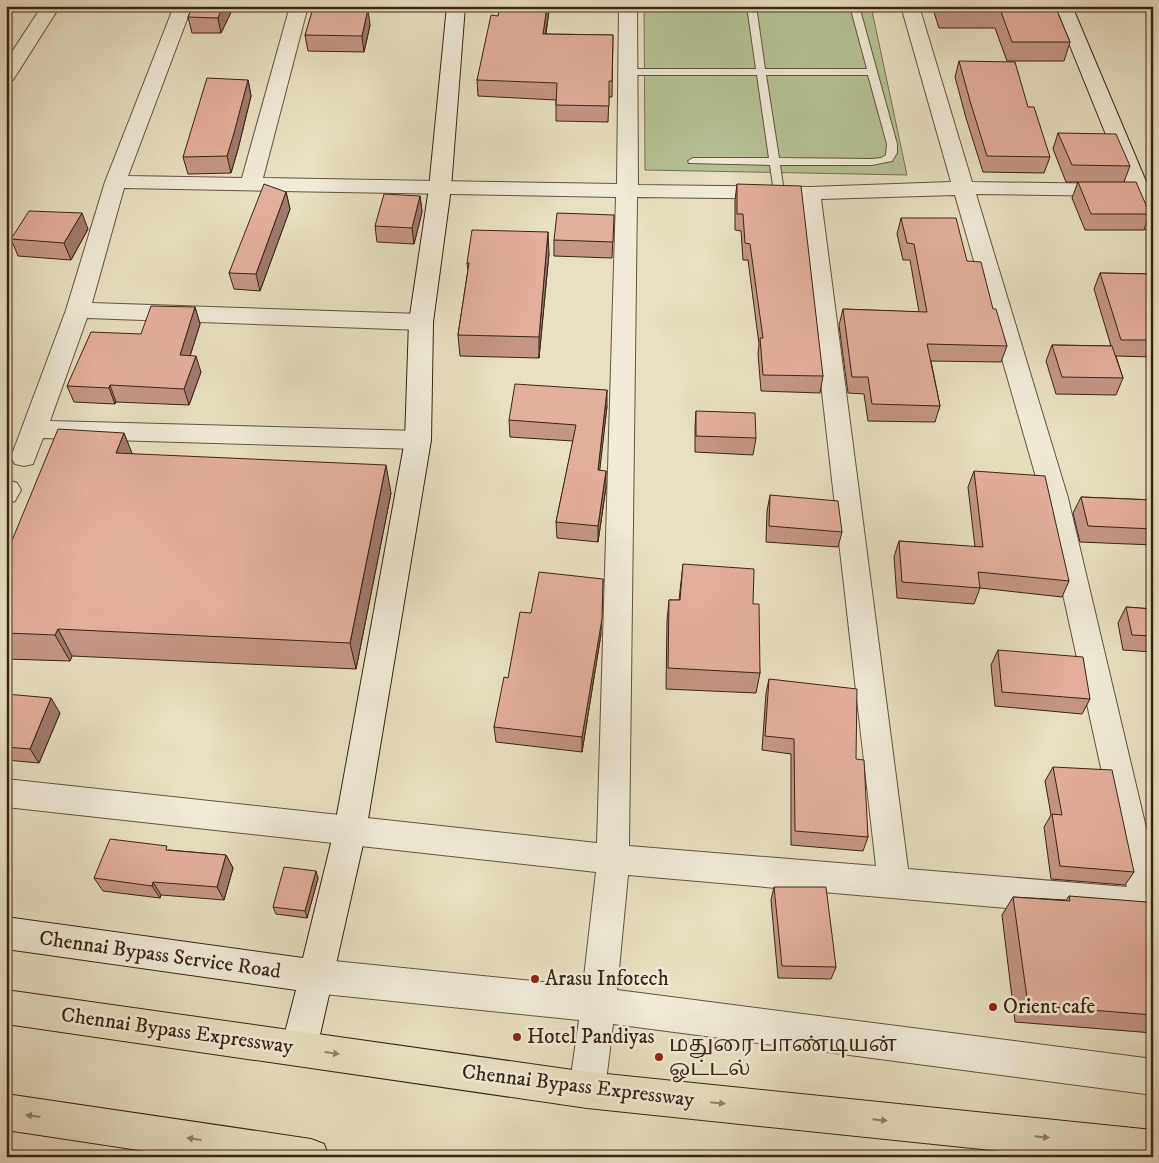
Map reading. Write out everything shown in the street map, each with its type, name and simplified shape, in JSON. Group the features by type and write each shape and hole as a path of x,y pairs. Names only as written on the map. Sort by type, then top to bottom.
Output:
{"highway":[{"name":"Chennai Bypass Expressway","path":"6,1007 587,1090 1153,1148"},
{"path":"6,1112 288,1155"}],"street":[{"path":"6,76 51,6"},
{"path":"24,457 78,310 115,182 183,6"},
{"path":"250,185 298,6"},
{"path":"298,1048 350,831 418,440 422,322 440,188 456,6"},
{"path":"587,1090 613,859 630,6"},
{"path":"6,793 613,859 894,883 1151,912 1055,498 910,6"},
{"path":"1062,6 1153,224"},
{"path":"115,182 810,193 964,188 1139,191"},
{"path":"810,193 894,883"},
{"path":"78,310 422,322"},
{"path":"34,429 418,440"},
{"name":"Chennai Bypass Service Road","path":"6,933 314,976 598,1005 1153,1077"}],"lane":[{"path":"630,6 635,151"},
{"path":"751,6 779,192"},
{"path":"693,161 872,162 886,161 891,157 893,152 892,144 854,6"},
{"path":"633,72 872,72"}],"green space":[{"path":"644,6 871,6 907,175 645,170"}],"building":[{"path":"193,6 223,6 218,18 188,17"},
{"path":"500,6 547,6 543,34 613,35 612,81 609,81 609,106 556,105 557,83 477,80 491,15 498,16"},
{"path":"943,6 1055,6 1070,42 1012,42 1000,9 944,9"},
{"path":"313,8 368,9 362,36 305,35"},
{"path":"959,61 1015,62 1028,107 1034,107 1050,157 987,156"},
{"path":"207,78 248,80 234,133 227,156 183,157"},
{"path":"1058,133 1116,134 1130,166 1072,165"},
{"path":"1078,182 1136,182 1150,214 1091,214"},
{"path":"264,184 286,192 256,274 229,273"},
{"path":"737,184 801,186 823,376 763,375 760,338 763,338 750,244 745,243 743,214 737,214"},
{"path":"384,194 420,196 412,228 375,226"},
{"path":"29,211 82,213 64,243 11,239"},
{"path":"557,213 614,215 613,242 554,240"},
{"path":"901,218 956,218 967,261 981,262 993,309 996,309 1007,346 927,344 940,406 872,404 868,377 852,377 843,309 927,312 914,244 907,243"},
{"path":"472,230 548,232 539,337 458,335"},
{"path":"1100,273 1153,274 1153,340 1121,340"},
{"path":"151,306 195,307 180,355 196,356 184,389 110,385 109,388 67,386 91,332 141,334"},
{"path":"1052,345 1112,346 1123,378 1062,377"},
{"path":"515,384 607,390 598,470 606,471 598,526 556,522 576,425 509,420"},
{"path":"696,411 755,413 756,438 696,436"},
{"path":"58,429 124,433 116,453 386,465 350,643 58,629 55,635 6,633 6,555"},
{"path":"974,471 1045,476 1069,581 978,572 980,588 902,582 899,541 983,547"},
{"path":"770,495 838,501 842,532 769,526"},
{"path":"1081,497 1153,500 1153,529 1088,526"},
{"path":"683,564 754,569 753,604 759,604 760,673 668,668 669,600 680,600"},
{"path":"539,572 603,579 602,619 582,737 494,727 504,677 508,678 520,612 531,613"},
{"path":"1126,607 1153,609 1153,636 1132,635"},
{"path":"998,650 1083,657 1090,699 1002,692"},
{"path":"769,679 857,689 856,759 864,760 868,837 795,831 794,739 765,736"},
{"path":"6,694 51,698 30,749 6,747"},
{"path":"1053,767 1112,770 1134,872 1060,866 1052,814 1062,815"},
{"path":"110,839 167,846 166,850 226,855 217,887 153,882 152,886 94,878"},
{"path":"284,867 316,871 305,911 273,907"},
{"path":"774,887 826,887 836,967 782,966"},
{"path":"1069,896 1147,902 1153,931 1153,1015 1028,1005 1013,897 1070,901"}],"place":[{"name":"Arasu Infotech","path":"535,979"},
{"name":"Orient cafe","path":"993,1007"},
{"name":"Hotel Pandiyas","path":"517,1037"},
{"name":"மதுரை பாண்டியன் ஓட்டல்","path":"659,1057"}]}
